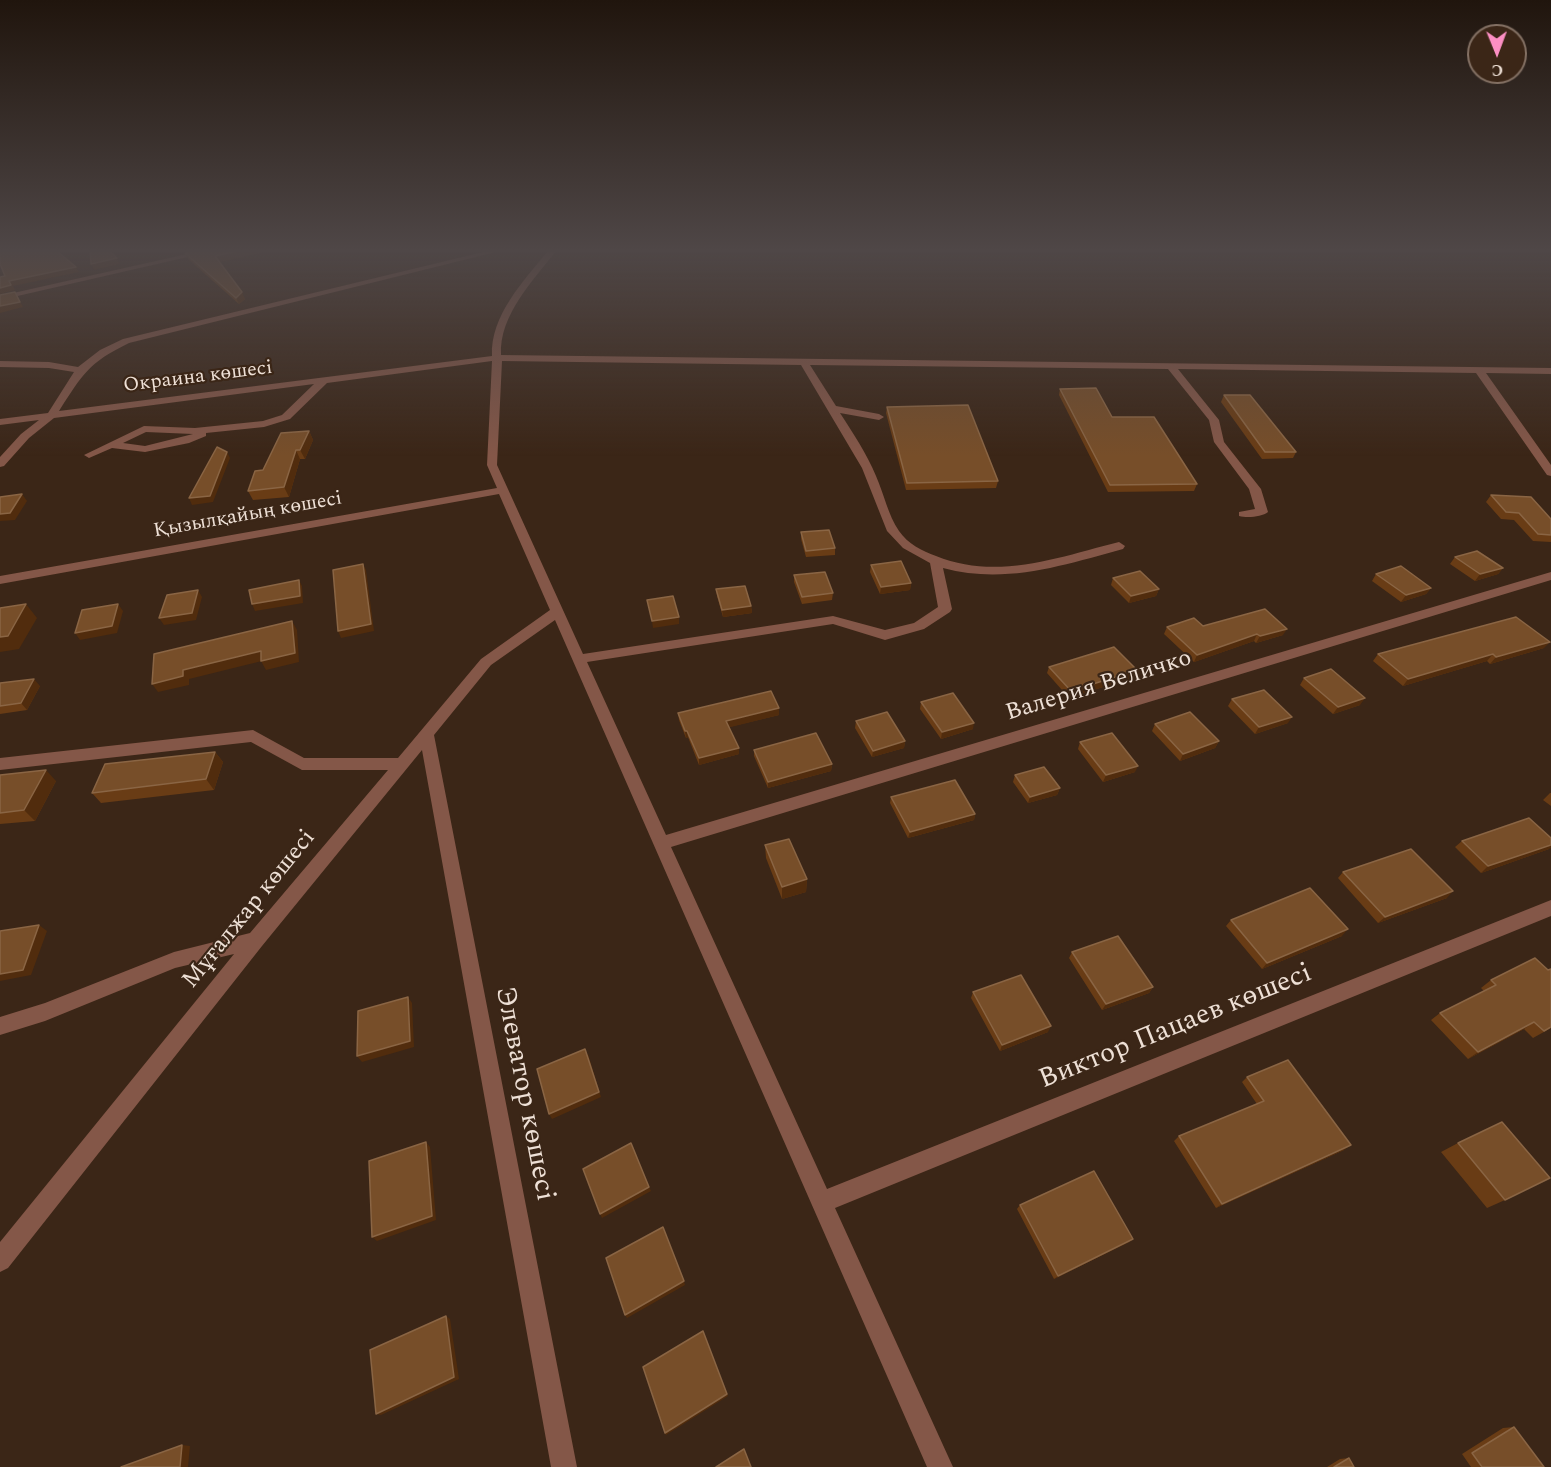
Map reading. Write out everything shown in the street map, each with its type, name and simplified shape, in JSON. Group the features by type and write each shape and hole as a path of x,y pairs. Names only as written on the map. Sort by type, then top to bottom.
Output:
{"street":[{"path":"0,464 25,435 52,415 80,370 103,352 126,341 215,319"},
{"path":"506,319 496,339 492,465 940,1467"},
{"name":"Окраина көшесі","path":"0,422 497,358 1551,371"},
{"path":"804,362 868,470 880,505 894,532 909,548 936,562 960,570 999,573 1038,568 1119,546"},
{"path":"0,364 49,365 80,370"},
{"path":"1171,367 1214,420 1219,442 1255,489 1262,512 1243,514"},
{"path":"1479,370 1549,468"},
{"path":"89,455 144,429 195,431 264,424 286,417 324,380"},
{"path":"832,408 879,417"},
{"path":"112,445 145,449 185,441 213,429"},
{"name":"Қызылқайың көшесі","path":"0,580 503,490"},
{"path":"579,660 833,620 885,635 918,626 945,609 936,562"},
{"name":"Валерия Величко","path":"661,843 1551,576"},
{"name":"Мұғалжар көшесі","path":"0,1260 256,940 486,662 558,611"},
{"name":"Элеватор көшесі","path":"426,732 564,1467"},
{"path":"0,764 253,736 302,764 401,764"},
{"name":"Виктор Пацаев көшесі","path":"822,1202 1551,908"},
{"path":"0,1026 45,1012 174,960 256,940"}],"building":[{"path":"1096,388 1112,417 1154,417 1197,484 1110,485 1060,389"},
{"path":"1224,395 1250,395 1296,452 1265,452"},
{"path":"968,405 998,481 907,483 887,407"},
{"path":"309,431 300,450 296,450 284,487 248,491 255,471 263,470 281,433"},
{"path":"217,447 227,452 210,496 189,498"},
{"path":"22,494 10,513 0,514 0,497"},
{"path":"1491,495 1531,497 1551,519 1551,535 1538,534 1519,513 1506,512"},
{"path":"829,530 835,548 806,551 801,532"},
{"path":"1477,551 1503,568 1480,574 1455,557"},
{"path":"901,561 911,583 881,587 871,565"},
{"path":"363,564 371,624 338,631 333,570"},
{"path":"1401,566 1431,588 1406,595 1376,574"},
{"path":"1140,571 1159,589 1131,596 1113,578"},
{"path":"825,572 833,593 802,597 794,575"},
{"path":"299,580 300,596 252,604 249,590"},
{"path":"745,586 751,606 722,610 716,589"},
{"path":"198,590 192,613 159,618 167,595"},
{"path":"673,596 679,617 652,621 647,600"},
{"path":"26,604 8,636 0,637 0,608"},
{"path":"118,604 112,626 75,633 82,610"},
{"path":"1265,609 1287,629 1260,636 1257,634 1197,655 1167,627 1194,618 1203,626"},
{"path":"1516,617 1550,642 1496,657 1493,654 1408,679 1378,654"},
{"path":"292,621 295,653 261,661 261,651 183,670 183,676 152,684 154,654"},
{"path":"1114,647 1137,670 1071,691 1049,667"},
{"path":"1331,669 1365,698 1338,707 1304,678"},
{"path":"34,679 21,703 0,706 0,683"},
{"path":"1264,690 1292,717 1259,727 1232,699"},
{"path":"771,691 779,708 726,721 739,748 699,758 678,713"},
{"path":"953,693 974,723 942,732 921,702"},
{"path":"887,712 905,741 873,751 856,721"},
{"path":"1190,712 1219,741 1183,754 1155,724"},
{"path":"816,733 832,764 768,782 754,750"},
{"path":"1112,733 1138,766 1106,775 1080,742"},
{"path":"215,752 206,779 92,793 105,764"},
{"path":"1044,767 1060,788 1030,797 1015,775"},
{"path":"46,770 24,810 0,813 0,775"},
{"path":"955,780 975,814 910,832 891,797"},
{"path":"1529,818 1551,838 1551,845 1488,866 1462,841"},
{"path":"789,839 807,879 782,887 765,845"},
{"path":"1411,849 1453,891 1385,917 1343,872"},
{"path":"1310,888 1348,929 1267,963 1231,920"},
{"path":"39,925 23,970 0,974 0,931"},
{"path":"1118,936 1153,987 1106,1004 1072,952"},
{"path":"1535,958 1548,970 1551,969 1551,1027 1544,1031 1534,1022 1478,1052 1440,1013 1496,985 1491,980"},
{"path":"1021,975 1051,1026 1002,1045 973,992"},
{"path":"408,997 410,1041 357,1056 358,1011"},
{"path":"585,1049 599,1092 549,1114 537,1069"},
{"path":"1288,1060 1351,1145 1222,1204 1179,1136 1264,1101 1247,1077"},
{"path":"1502,1122 1550,1178 1505,1200 1458,1143"},
{"path":"426,1142 432,1216 372,1237 369,1161"},
{"path":"631,1143 649,1187 600,1214 583,1169"},
{"path":"1094,1171 1133,1239 1058,1276 1020,1205"},
{"path":"663,1227 684,1281 625,1315 606,1258"},
{"path":"446,1316 454,1377 376,1414 370,1350"},
{"path":"703,1331 727,1394 665,1433 643,1367"},
{"path":"1514,1427 1544,1467 1482,1467 1472,1453"},
{"path":"182,1445 180,1467 121,1467"},
{"path":"744,1449 751,1467 716,1467"},
{"path":"1349,1458 1354,1467 1334,1467"}]}
